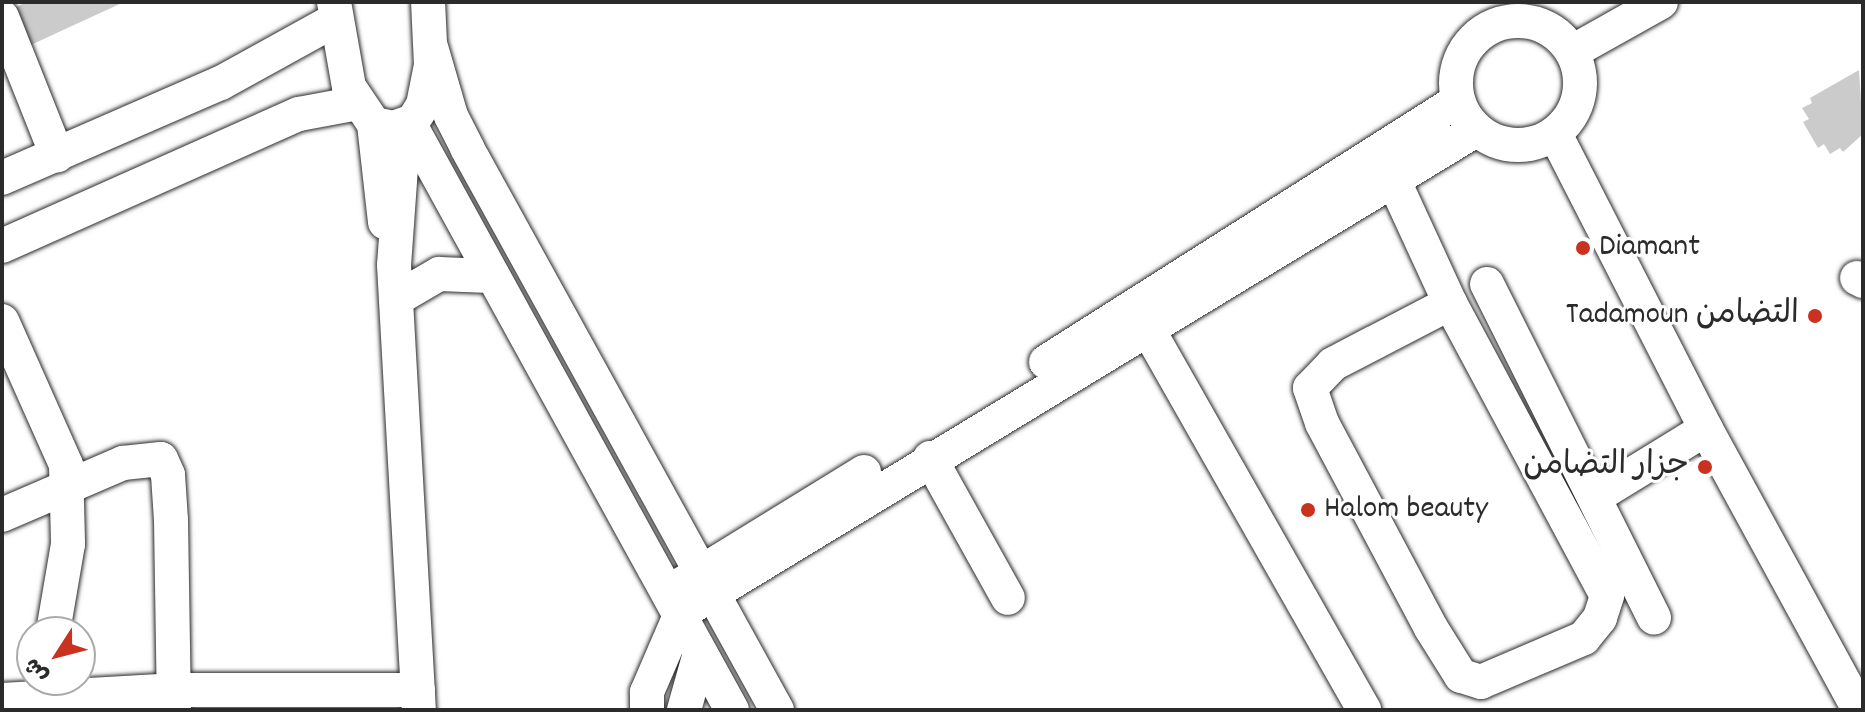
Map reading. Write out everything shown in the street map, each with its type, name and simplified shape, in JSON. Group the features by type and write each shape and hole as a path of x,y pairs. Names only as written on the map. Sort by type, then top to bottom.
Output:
{"street":[{"path":"2,246 285,120 386,119 423,105 431,47 428,2"},
{"path":"1572,52 1661,2"},
{"path":"2,178 221,83 334,11 349,87 386,119 490,276 732,710"},
{"path":"2,17 57,155"},
{"path":"1505,22 1531,22 1555,33 1572,52 1579,92 1574,111 1555,134 1520,145 1476,130 1458,101 1456,75 1464,51 1481,32 1505,22"},
{"path":"431,47 451,116 467,148 777,710"},
{"path":"708,583 930,458 1458,101"},
{"path":"2,700 46,696 174,700 419,700 386,119"},
{"path":"647,710 647,692 675,603 1142,316 1393,179 1476,130"},
{"path":"1555,134 1706,429 1852,703"},
{"path":"1393,179 1450,303 1607,596 1600,618 1584,638 1481,682 1461,676 1431,628 1322,423 1310,388 1333,364 1450,303"},
{"path":"396,299 439,274 490,276"},
{"path":"1487,284 1654,617"},
{"path":"1142,316 1364,710"},
{"path":"2,321 58,442 67,489 68,544 56,616"},
{"path":"1595,497 1706,429"},
{"path":"2,515 138,459 152,456 166,465 174,700"},
{"path":"930,458 1008,598"},
{"path":"684,710 700,653"}],"building":[{"path":"26,2 124,2 22,49 6,13"},
{"path":"1859,70 1863,134 1843,152 1840,148 1830,154 1824,144 1818,148 1803,122 1809,119 1802,108 1812,103 1810,98"}],"place":[{"name":"Diamant","path":"1583,248"},
{"name":"Tadamoun التضامن","path":"1815,316"},
{"name":"جزار التضامن","path":"1705,467"},
{"name":"Halom beauty","path":"1308,510"}]}
